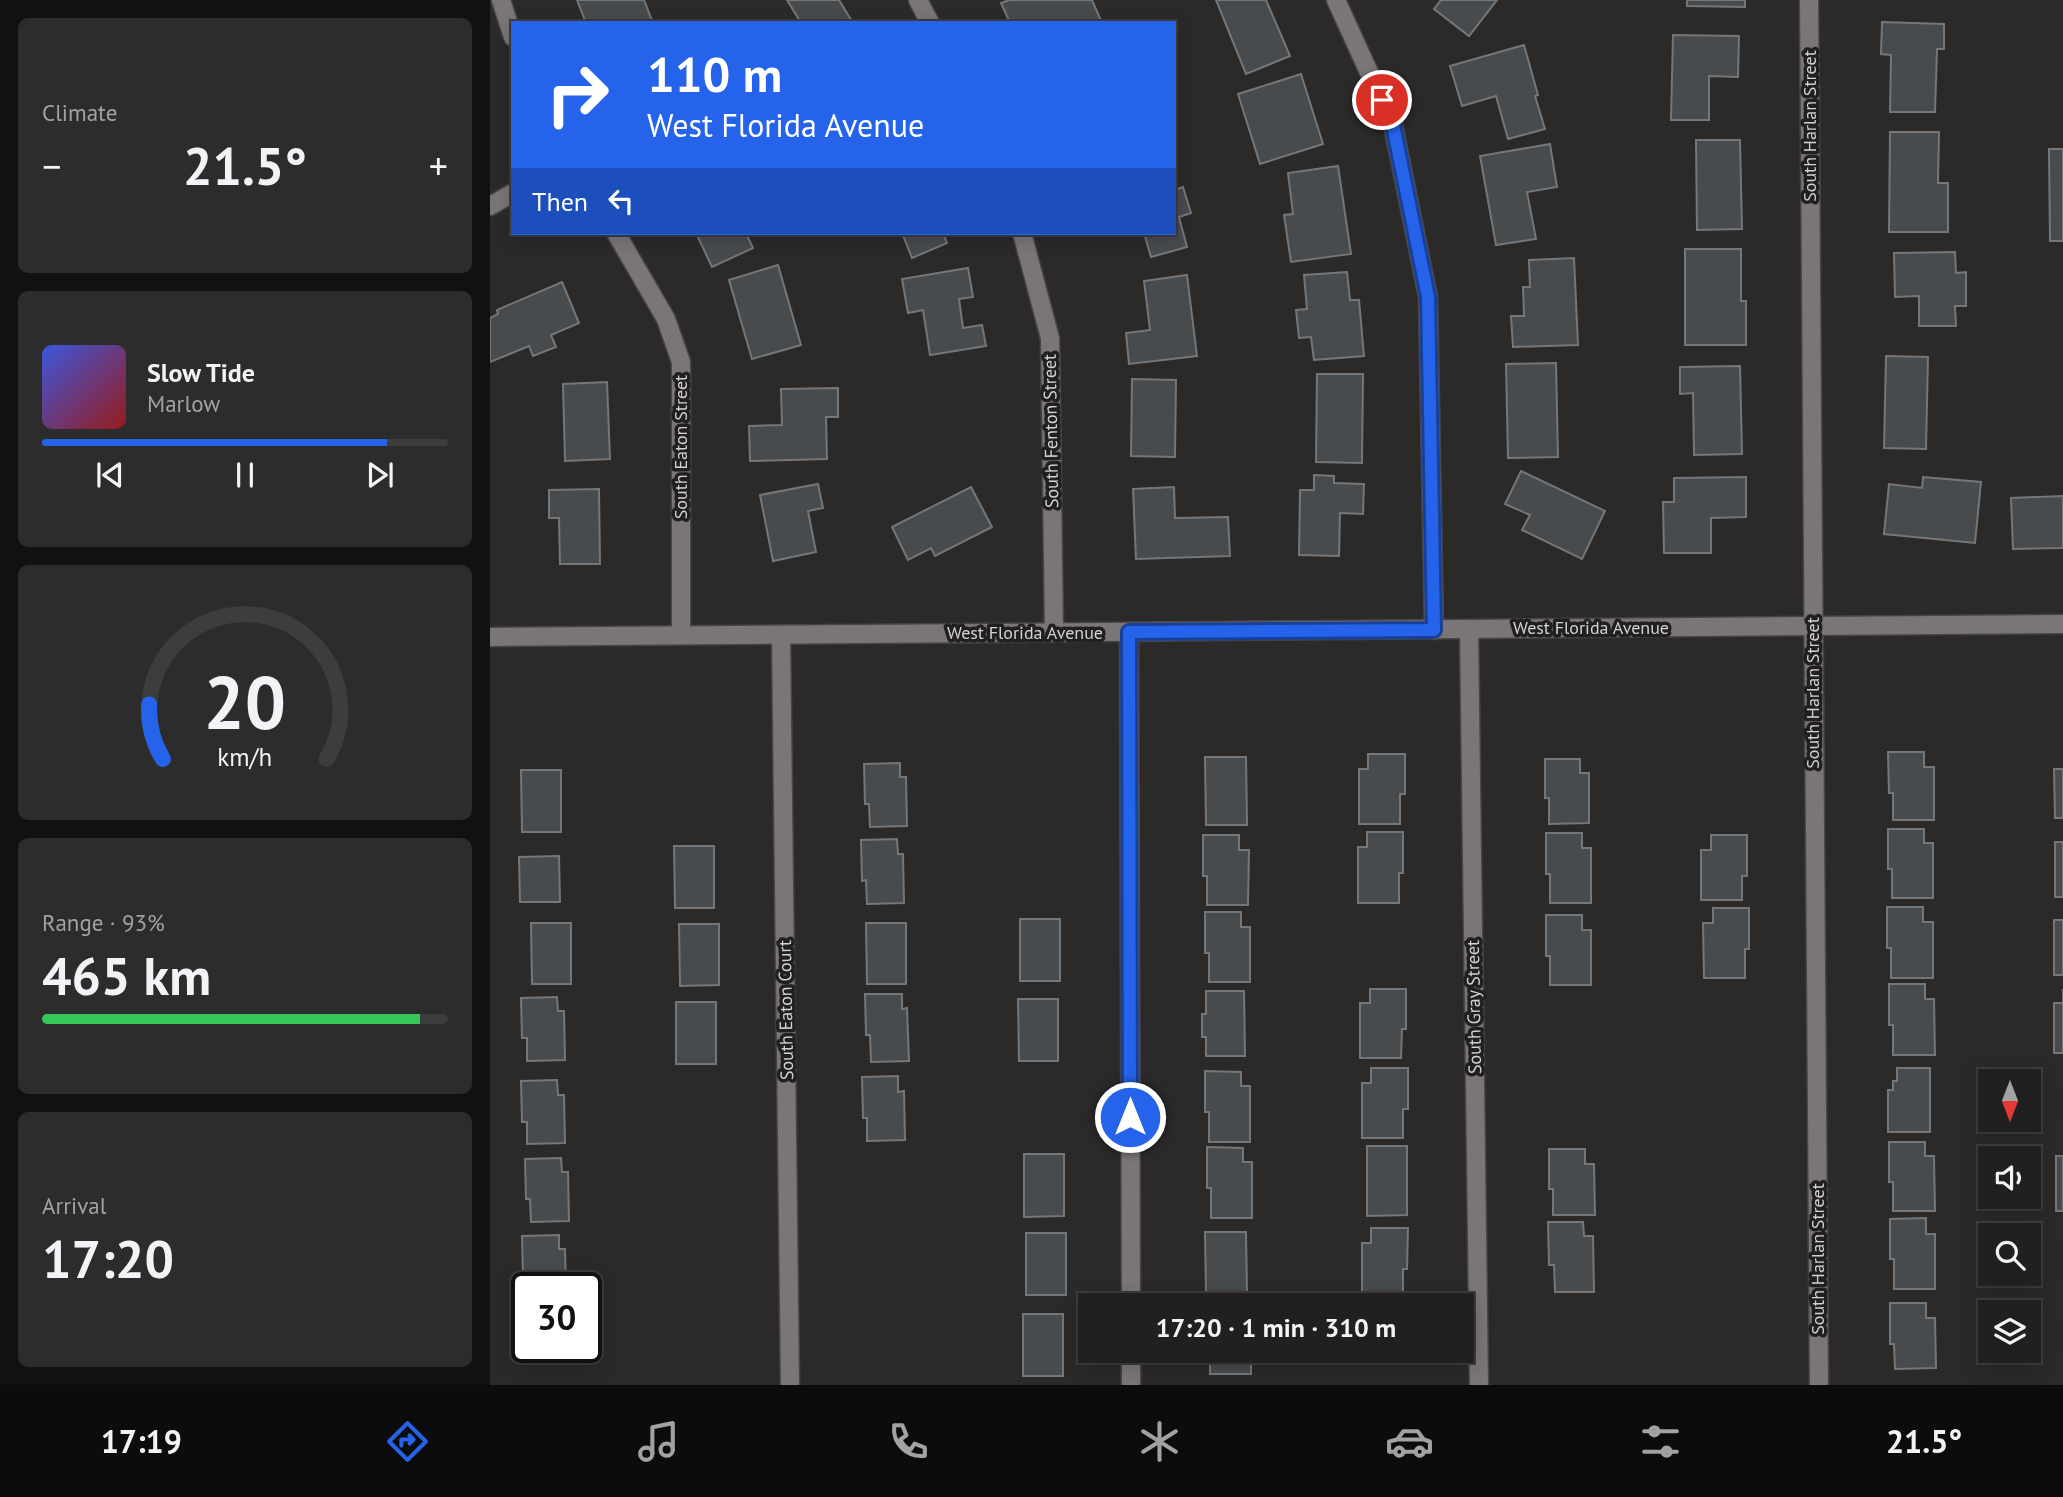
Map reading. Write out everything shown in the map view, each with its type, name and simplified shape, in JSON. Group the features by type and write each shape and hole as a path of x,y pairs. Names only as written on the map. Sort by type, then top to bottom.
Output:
{"street":[{"path":"501,0 511,31"},
{"path":"918,0 929,21"},
{"path":"1336,0 1393,125 1428,297 1434,630"},
{"name":"South Harlan Street","path":"1809,0 1819,1385"},
{"path":"490,206 511,194"},
{"name":"South Eaton Street","path":"617,235 666,318 681,362 681,635"},
{"name":"South Fenton Street","path":"1023,235 1050,338 1054,632"},
{"name":"West Florida Avenue","path":"490,637 2063,624"},
{"name":"South Gray Street","path":"1469,629 1479,1385"},
{"path":"1129,632 1131,1293"},
{"name":"South Eaton Court","path":"781,635 790,1385"},
{"path":"1131,1363 1131,1385"}],"building":[{"path":"577,0 644,0 652,21 585,21"},
{"path":"787,0 839,0 852,21 800,21"},
{"path":"1009,0 1092,0 1101,21 1009,21 1001,3"},
{"path":"1216,0 1266,0 1290,56 1246,74"},
{"path":"1441,0 1497,0 1469,36 1434,9"},
{"path":"1687,0 1745,0 1745,7 1687,6"},
{"path":"1882,22 1944,24 1944,49 1937,49 1935,112 1890,112 1891,55 1881,54"},
{"path":"1673,35 1739,36 1738,77 1709,76 1709,120 1671,120"},
{"path":"1524,45 1545,129 1508,139 1496,96 1462,106 1450,66"},
{"path":"1301,74 1323,144 1260,164 1238,94"},
{"path":"1890,132 1939,132 1938,183 1948,183 1948,232 1889,232"},
{"path":"1696,140 1740,140 1742,229 1697,230"},
{"path":"1550,144 1557,187 1527,192 1536,239 1496,245 1480,156"},
{"path":"2049,149 2063,149 2063,241 2050,241"},
{"path":"1338,166 1351,254 1291,262 1284,215 1293,214 1288,173"},
{"path":"1183,187 1191,213 1179,217 1187,247 1151,257 1145,235 1176,235 1176,189"},
{"path":"697,235 747,235 753,248 712,267"},
{"path":"903,235 944,235 947,243 912,258"},
{"path":"1685,249 1741,249 1741,301 1746,301 1746,345 1685,345"},
{"path":"1955,252 1956,273 1966,272 1966,306 1955,306 1956,326 1919,326 1919,296 1895,297 1894,253"},
{"path":"1574,258 1578,345 1513,347 1511,316 1524,316 1523,287 1530,287 1529,260"},
{"path":"778,265 801,345 752,359 729,280"},
{"path":"968,268 973,297 959,299 963,328 982,325 986,346 930,355 923,310 908,313 902,279"},
{"path":"1347,272 1350,300 1359,300 1364,356 1314,360 1311,337 1299,338 1296,310 1307,309 1304,275"},
{"path":"1187,275 1197,356 1129,364 1126,333 1150,330 1144,281"},
{"path":"562,282 579,323 551,335 556,347 533,356 529,346 490,362 490,318 498,314 497,310"},
{"path":"1886,356 1928,357 1926,449 1884,448"},
{"path":"1556,363 1558,457 1508,458 1506,364"},
{"path":"1740,366 1742,454 1694,455 1693,393 1680,394 1680,367"},
{"path":"1317,374 1363,374 1362,463 1316,462"},
{"path":"1132,379 1176,380 1175,457 1131,456"},
{"path":"607,382 610,459 565,461 563,384"},
{"path":"838,388 838,417 826,417 827,459 750,461 749,426 782,425 781,389"},
{"path":"1521,471 1605,511 1582,559 1522,530 1530,515 1505,504"},
{"path":"1314,475 1334,476 1334,483 1364,484 1363,514 1340,513 1339,556 1299,555 1300,490 1314,490"},
{"path":"1746,477 1746,517 1711,518 1711,553 1664,553 1663,502 1674,502 1674,478"},
{"path":"1923,477 1981,482 1975,543 1884,534 1889,484 1922,488"},
{"path":"818,484 823,508 808,511 816,552 773,561 760,495"},
{"path":"971,487 992,527 935,556 931,548 908,560 892,527"},
{"path":"1174,487 1175,518 1228,517 1230,556 1136,559 1133,489"},
{"path":"599,489 600,564 560,564 559,518 549,518 549,490"},
{"path":"2063,496 2063,548 2013,549 2011,498"},
{"path":"1888,752 1924,752 1924,767 1934,767 1934,820 1893,820"},
{"path":"1368,754 1405,754 1405,794 1400,794 1400,824 1359,824 1359,769 1368,769"},
{"path":"1205,757 1246,757 1247,825 1206,825"},
{"path":"1545,759 1580,759 1580,773 1589,773 1589,823 1549,824 1549,798 1545,798"},
{"path":"900,763 900,777 906,777 907,826 870,827 869,804 865,804 864,764"},
{"path":"2054,769 2063,769 2063,818 2055,818"},
{"path":"521,770 561,770 561,832 522,832"},
{"path":"1888,829 1924,829 1924,843 1933,843 1933,898 1892,898 1892,869 1888,869"},
{"path":"1367,832 1403,832 1403,873 1399,873 1399,903 1358,903 1358,847 1367,847"},
{"path":"1546,833 1582,833 1582,848 1591,848 1591,903 1550,903 1550,874 1546,874"},
{"path":"1203,835 1239,835 1239,850 1249,850 1248,905 1207,905 1207,876 1203,876"},
{"path":"1711,835 1747,835 1747,876 1742,876 1742,900 1701,900 1701,850 1711,850"},
{"path":"897,839 898,854 903,854 904,903 867,904 866,880 862,881 861,840"},
{"path":"2055,842 2063,842 2063,897 2055,897"},
{"path":"674,846 714,846 714,908 675,908"},
{"path":"559,856 560,902 520,902 519,857"},
{"path":"1887,907 1923,907 1923,922 1933,922 1933,978 1891,978 1891,948 1887,948"},
{"path":"1713,908 1749,908 1749,949 1745,949 1745,978 1704,978 1703,923 1713,923"},
{"path":"1205,912 1241,912 1241,927 1250,927 1250,982 1209,982 1209,953 1205,953"},
{"path":"1546,915 1582,915 1582,930 1591,930 1591,985 1550,985 1550,956 1546,956"},
{"path":"1020,919 1060,919 1060,981 1020,981"},
{"path":"2054,920 2063,920 2063,975 2054,975"},
{"path":"531,923 571,923 571,984 532,984"},
{"path":"866,923 906,923 906,984 867,984"},
{"path":"679,924 719,924 719,985 680,986"},
{"path":"1889,984 1925,984 1925,999 1934,999 1935,1055 1893,1055 1893,1025 1889,1025"},
{"path":"1370,989 1406,989 1406,1029 1402,1029 1401,1058 1360,1058 1360,1003 1370,1003"},
{"path":"1206,991 1244,991 1245,1056 1206,1056 1206,1037 1202,1037 1202,1014 1206,1014"},
{"path":"865,994 902,994 902,1009 907,1008 909,1061 871,1062 870,1035 866,1035"},
{"path":"557,997 558,1011 564,1011 565,1060 527,1061 527,1038 522,1038 521,998"},
{"path":"1018,999 1058,999 1058,1061 1019,1061"},
{"path":"676,1002 716,1002 716,1064 676,1064"},
{"path":"2054,1003 2063,1003 2063,1053 2054,1053"},
{"path":"1371,1068 1408,1068 1408,1109 1403,1109 1403,1138 1362,1138 1362,1083 1371,1083"},
{"path":"1897,1068 1930,1068 1930,1132 1888,1132 1888,1090 1893,1090 1893,1081 1897,1081"},
{"path":"1205,1071 1241,1072 1241,1086 1250,1086 1250,1142 1209,1142 1209,1112 1205,1112"},
{"path":"898,1076 898,1092 904,1091 905,1140 867,1141 867,1118 863,1118 862,1077"},
{"path":"557,1080 558,1095 564,1095 565,1143 527,1144 527,1122 522,1122 521,1081"},
{"path":"1889,1142 1925,1142 1925,1156 1934,1156 1935,1211 1893,1211 1893,1182 1889,1182"},
{"path":"1367,1146 1407,1146 1407,1215 1367,1216"},
{"path":"1207,1147 1243,1148 1243,1162 1252,1162 1252,1218 1211,1218 1211,1188 1207,1188"},
{"path":"1549,1149 1585,1149 1585,1164 1594,1164 1595,1215 1553,1215 1553,1189 1549,1189"},
{"path":"1024,1154 1064,1154 1064,1216 1024,1217"},
{"path":"2056,1156 2063,1156 2063,1211 2056,1211"},
{"path":"561,1158 562,1172 568,1172 569,1221 531,1222 530,1199 526,1199 525,1159"},
{"path":"1926,1218 1926,1234 1935,1234 1935,1289 1894,1289 1894,1259 1890,1259 1890,1219"},
{"path":"1548,1222 1583,1222 1584,1236 1593,1236 1594,1292 1555,1292 1554,1265 1549,1265"},
{"path":"1371,1228 1408,1228 1407,1269 1403,1269 1403,1293 1362,1293 1362,1243 1371,1243"},
{"path":"1205,1232 1246,1232 1247,1293 1206,1293"},
{"path":"1026,1233 1066,1233 1066,1295 1026,1295"},
{"path":"559,1235 559,1249 565,1249 566,1272 523,1272 522,1236"},
{"path":"1890,1303 1926,1303 1926,1318 1935,1318 1936,1368 1895,1369 1894,1344 1890,1344"},
{"path":"1023,1314 1063,1314 1063,1376 1023,1376"},
{"path":"1210,1363 1251,1363 1251,1374 1210,1374"}],"route":[{"path":"1130,1117 1129,632 1434,630 1428,297 1393,125 1382,100"}]}
